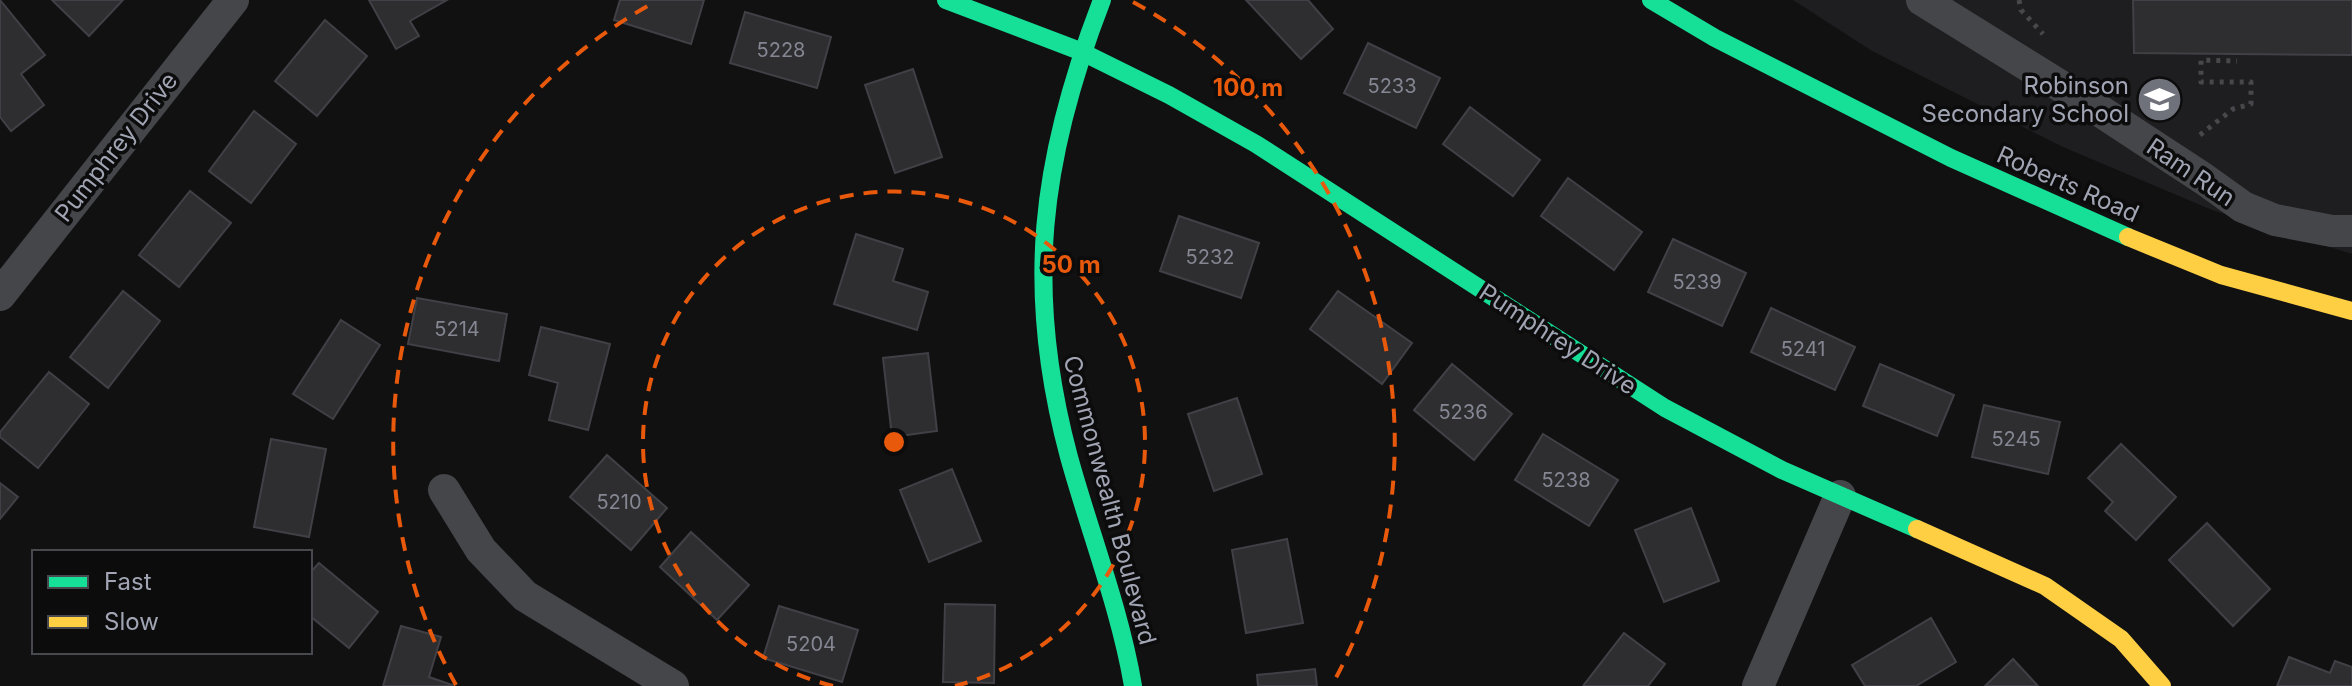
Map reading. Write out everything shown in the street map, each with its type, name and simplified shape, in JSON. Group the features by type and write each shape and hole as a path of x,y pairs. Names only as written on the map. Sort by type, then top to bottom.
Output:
{"street":[{"name":"Pumphrey Drive","path":"0,295 233,0"},
{"name":"Pumphrey Drive","path":"946,0 1080,51 1169,95 1256,144 1665,408 1782,470 2045,586 2121,639 2162,686"},
{"name":"Commonwealth Boulevard","path":"1102,0 1080,51 1051,161 1040,251 1041,317 1056,406 1133,686"},
{"name":"Roberts Road","path":"1651,0 1715,38 1937,151 2072,214 2221,275 2352,311"},
{"name":"Ram Run","path":"1922,0 2114,120 2243,207 2275,220 2332,231 2352,231"},
{"path":"444,490 481,550 525,596 673,686"},
{"path":"1758,686 1840,496"}],"path":[{"path":"2019,0 2021,10 2041,33 2054,41"},
{"path":"2200,135 2233,109 2251,104 2251,82 2201,82 2201,60 2237,61"},
{"path":"2193,133 2213,143"}],"shaded area":[{"name":"Robinson Secondary School","path":"1793,0 2352,0 2352,254 2212,210 2063,147 1872,51"}],"building":[{"path":"0,0 45,55 21,74 44,105 11,131 0,117"},
{"path":"52,0 123,0 89,36"},
{"path":"369,0 447,0 410,21 419,36 396,49"},
{"path":"620,0 704,0 691,44 614,20"},
{"path":"1246,0 1308,0 1333,29 1301,59"},
{"path":"2133,0 2352,0 2352,55 2134,53"},
{"path":"745,12 831,37 817,88 730,63"},
{"path":"325,20 367,56 317,116 275,81"},
{"path":"1368,43 1440,78 1416,128 1344,93"},
{"path":"913,69 942,157 895,173 865,85"},
{"path":"1470,107 1540,160 1513,196 1443,144"},
{"path":"254,111 296,144 251,203 209,171"},
{"path":"1568,178 1642,232 1614,270 1541,216"},
{"path":"190,191 231,223 179,287 139,255"},
{"path":"1179,216 1259,243 1241,298 1160,271"},
{"path":"856,234 903,249 893,281 928,292 917,330 834,304"},
{"path":"1673,239 1746,273 1722,326 1648,292"},
{"path":"123,291 160,321 108,388 70,357"},
{"path":"1338,291 1412,343 1382,384 1310,329"},
{"path":"417,298 507,314 499,361 408,344"},
{"path":"1771,308 1855,347 1835,390 1751,352"},
{"path":"341,320 380,345 333,419 293,394"},
{"path":"541,327 610,344 588,430 549,420 558,383 529,375"},
{"path":"928,353 937,431 892,437 883,358"},
{"path":"1452,364 1512,414 1474,460 1414,410"},
{"path":"1880,364 1954,395 1937,436 1863,406"},
{"path":"49,372 89,404 38,468 0,437 0,432"},
{"path":"1237,398 1262,474 1214,491 1188,414"},
{"path":"1984,405 2060,422 2048,474 1972,457"},
{"path":"1543,434 1618,480 1589,526 1515,480"},
{"path":"271,439 326,449 309,537 254,527"},
{"path":"2121,444 2176,497 2136,540 2105,511 2113,502 2088,478"},
{"path":"607,455 667,508 631,550 570,497"},
{"path":"952,469 981,541 929,562 900,490"},
{"path":"0,483 18,497 0,519"},
{"path":"1691,508 1719,581 1664,602 1635,530"},
{"path":"2207,523 2270,589 2233,626 2169,560"},
{"path":"691,532 749,585 717,620 660,567"},
{"path":"1287,539 1303,623 1246,633 1232,550"},
{"path":"319,563 378,612 349,648 312,618 312,571"},
{"path":"945,604 995,605 994,683 943,682"},
{"path":"779,606 858,630 842,682 763,658"},
{"path":"1931,618 1956,662 1916,686 1865,686 1852,665"},
{"path":"401,626 441,637 429,677 455,686 383,686"},
{"path":"1624,633 1665,664 1648,686 1583,686"},
{"path":"2289,657 2330,673 2335,661 2352,667 2352,686 2277,686"},
{"path":"2013,659 2038,686 1985,686"},
{"path":"1315,669 1317,686 1258,686 1257,675"}],"traffic: fast":[{"path":"946,0 1080,51 1169,95 1256,144 1665,408 1782,470 1917,529"},
{"path":"1102,0 1064,115 1052,171 1045,226 1043,281 1046,338 1055,396 1069,457 1120,628 1133,686"},
{"path":"1651,0 1715,38 1951,158 2128,237"}],"traffic: slow":[{"path":"2128,237 2221,275 2352,311"},
{"path":"1917,529 2045,586 2121,639 2162,686"}],"place":[{"name":"Robinson Secondary School","path":"2160,99"}]}
